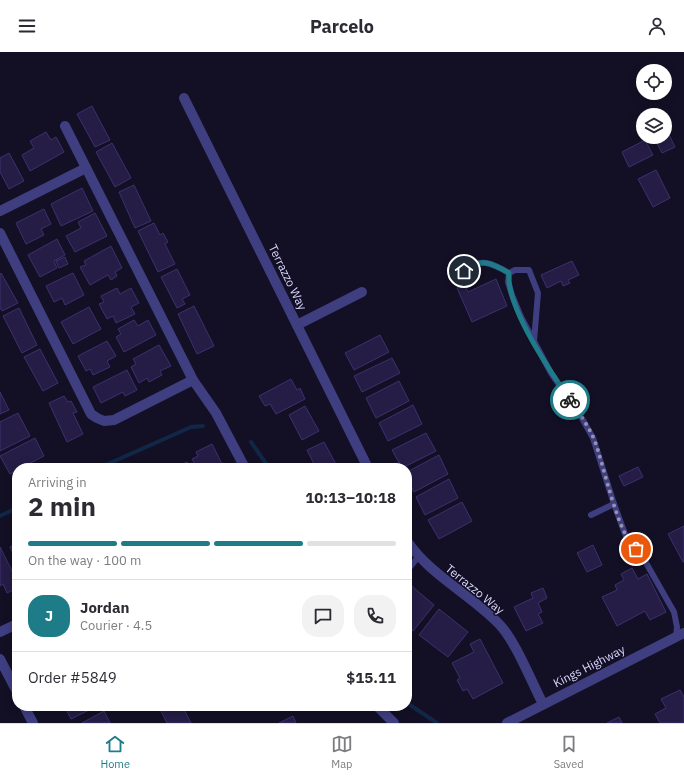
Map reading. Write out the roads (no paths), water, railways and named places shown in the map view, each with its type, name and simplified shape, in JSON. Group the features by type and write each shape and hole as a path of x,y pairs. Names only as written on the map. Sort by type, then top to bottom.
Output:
{"street":[{"name":"Terrazzo Way","path":"184,98 366,463"},
{"path":"65,126 193,380 216,413 242,463"},
{"path":"0,211 86,168"},
{"path":"0,233 91,414 97,418 114,420 193,380"},
{"path":"297,325 362,292"},
{"name":"Terrazzo Way","path":"412,548 418,557 435,573 500,625 543,704"},
{"path":"0,632 12,626"},
{"name":"Kings Highway","path":"507,723 680,635"},
{"path":"0,659 12,682"},
{"path":"27,711 33,723"},
{"path":"382,711 394,723"}],"lane":[{"path":"464,271 471,265 489,263 509,273"},
{"path":"509,273 515,270 529,270 534,279 538,293 534,341"},
{"path":"509,273 508,282 512,295 534,341 551,373 583,420 593,438 628,542 641,554 674,612 680,635"},
{"path":"591,515 614,504"},
{"path":"412,565 418,557"}],"waterway":[{"path":"110,463 191,427 203,426"},
{"path":"251,442 266,463"},
{"path":"0,516 12,510"},
{"path":"412,706 437,723"}]}
